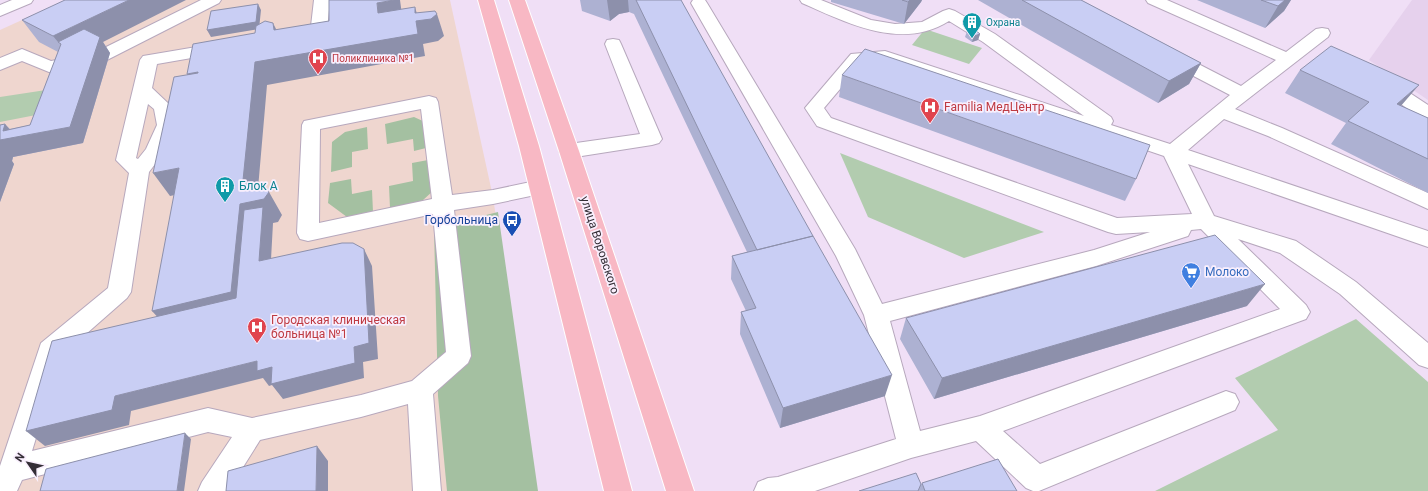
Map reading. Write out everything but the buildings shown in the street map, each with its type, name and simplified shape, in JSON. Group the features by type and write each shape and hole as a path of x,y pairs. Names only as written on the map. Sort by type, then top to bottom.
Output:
{"main road":[{"path":"486,0 529,146 618,491"},
{"name":"улица Воровского","path":"517,0 569,151 680,491"}],"street":[{"path":"0,11 24,0"},
{"path":"0,65 22,54 49,67 99,57 213,0"},
{"path":"281,37 319,30 322,0"},
{"path":"808,0 861,22 896,31 926,27 949,14"},
{"path":"939,0 949,14 989,38 1123,135"},
{"path":"1154,0 1288,59"},
{"path":"699,2 848,255 876,315 911,446"},
{"path":"1172,153 1242,94 1288,59 1317,43"},
{"path":"121,46 149,60 242,44"},
{"path":"569,151 652,138 613,44"},
{"path":"1154,48 1242,94"},
{"path":"1428,239 885,56 857,58 814,108 824,122 1116,226 1206,221 1288,247 1348,288 1428,358"},
{"path":"139,171 126,160 149,60"},
{"path":"1368,74 1428,114"},
{"path":"2,491 13,469 50,350 119,292 139,171 155,151 166,125 163,107 142,89"},
{"path":"13,469 208,420 252,430 361,406 420,390 459,356 443,204 429,102 311,125 308,233 443,204 493,197 540,187"},
{"path":"1222,111 1275,132 1428,202"},
{"path":"768,491 778,490 911,446 980,428 1298,312 1206,221 1172,153"},
{"path":"876,315 1096,258 1206,221"},
{"path":"420,390 427,491"},
{"path":"980,428 1040,485 1226,402"},
{"path":"212,491 252,430"}],"shaded area":[{"name":"Городская клиническая больница №1","path":"66,0 450,0 493,197 536,491 0,491 0,30"},
{"path":"1412,0 1428,0 1428,100 1369,60"}],"green space":[{"path":"925,29 982,48 969,64 912,45"},
{"path":"46,90 36,115 0,122 0,97"},
{"path":"414,117 425,122 426,148 414,151 413,139 387,144 385,124"},
{"path":"367,127 368,149 352,152 352,167 331,172 332,142 345,132"},
{"path":"840,153 1044,232 964,258 868,217"},
{"path":"428,160 434,190 422,201 390,208 389,186 413,181 412,163"},
{"path":"351,179 352,194 372,190 373,212 347,217 328,203 330,183"},
{"path":"498,212 538,491 447,491 438,396 434,228"},
{"path":"1356,319 1428,382 1428,491 1155,491 1278,430 1235,378"}],"place":[{"name":"Охрана","path":"972,39"},
{"name":"Поликлиника №1","path":"318,75"},
{"name":"Familia МедЦентр","path":"930,124"},
{"name":"Блок А","path":"225,203"},
{"name":"Горбольница","path":"512,237"},
{"name":"Молоко","path":"1191,289"},
{"name":"Городская клиническая больница №1","path":"257,344"}]}
